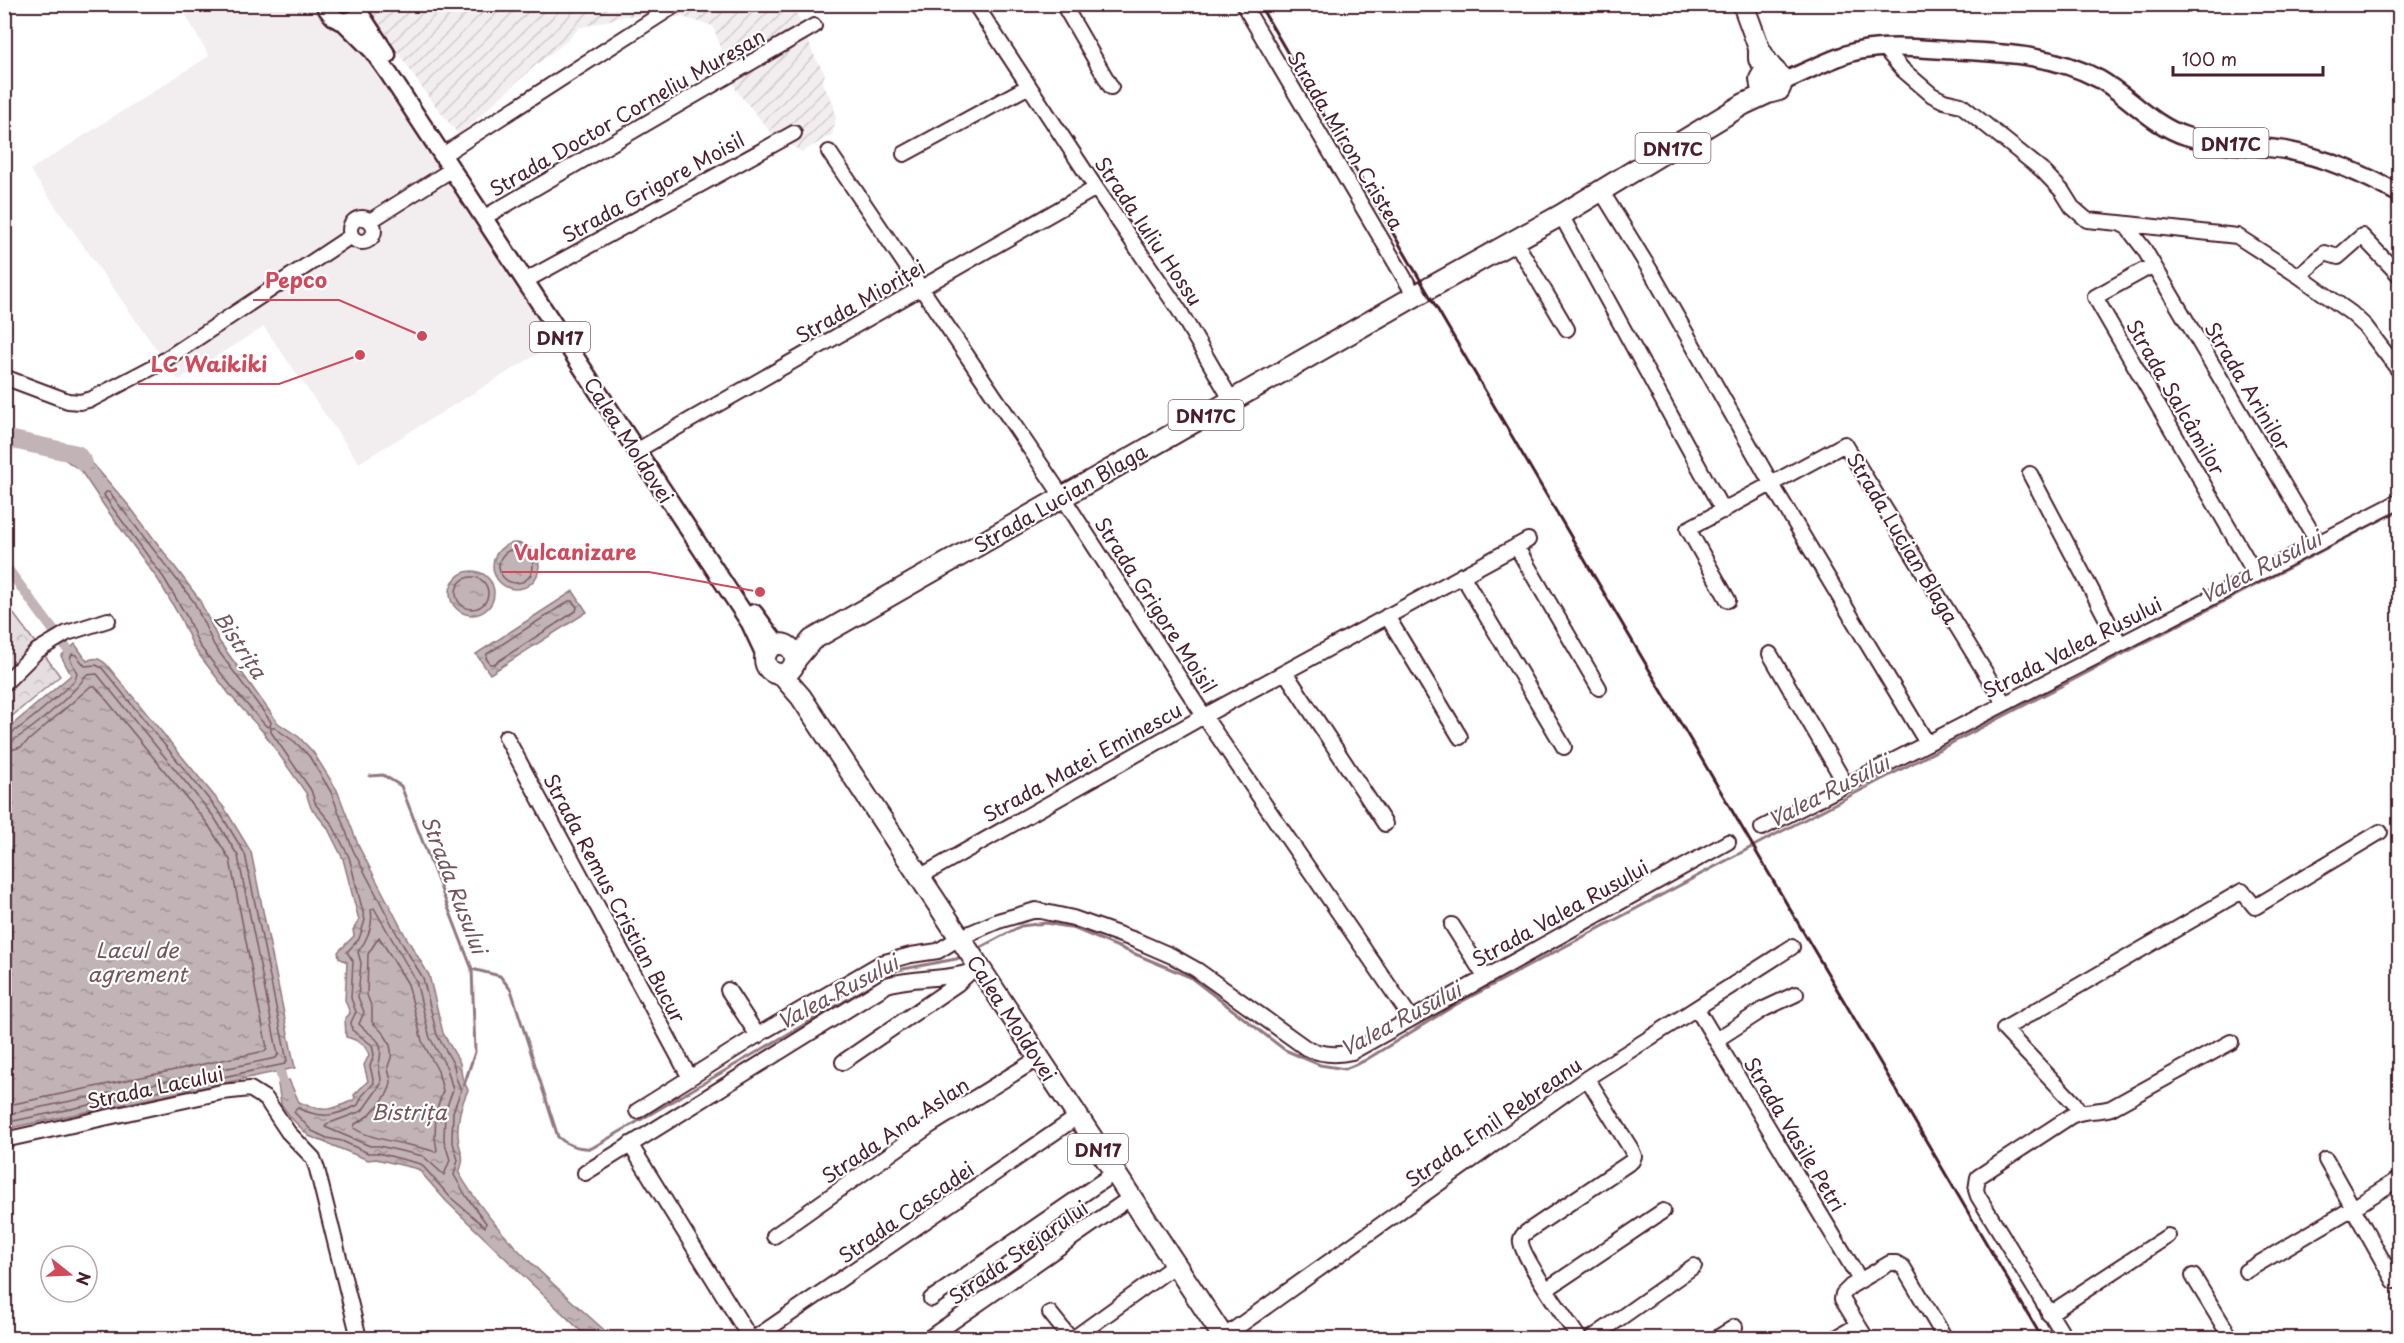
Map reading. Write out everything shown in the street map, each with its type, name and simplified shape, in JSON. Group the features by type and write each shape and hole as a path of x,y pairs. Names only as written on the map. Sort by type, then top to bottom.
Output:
{"highway":[{"path":"1743,4 1758,48 1775,80"},
{"name":"Strada Lucian Blaga","path":"783,657 1062,496 1602,192 1744,104 1775,80"},
{"name":"Calea Moldovei","path":"783,657 801,697 921,876 969,957 1039,1058 1223,1338"}],"main road":[{"name":"Calea Moldovei","path":"324,4 330,14 344,22 372,50 750,623 783,657"},
{"name":"Calea Moldovei","path":"359,8 490,214 783,657"},
{"path":"344,22 354,19 359,8"},
{"name":"DN17C","path":"1775,80 1857,51 1884,48 2011,54 2048,59 2100,80 2163,125 2186,136 2286,150 2325,160 2352,169 2400,194"}],"street":[{"path":"449,151 677,4"},
{"name":"Strada Iuliu Hossu","path":"975,4 1179,310 1232,401"},
{"path":"1063,4 1111,87"},
{"name":"Strada Miron Cristea","path":"1243,4 1415,296"},
{"name":"Strada Doctor Corneliu Mureșan","path":"490,214 814,26"},
{"path":"1884,48 1903,70 1932,95 1961,105 2042,170 2062,191 2072,207 2087,220 2237,236 2299,276 2358,319 2400,372"},
{"path":"904,154 1029,86"},
{"name":"Strada Grigore Moisil","path":"532,277 794,133"},
{"name":"Strada Grigore Moisil","path":"829,152 1062,496 1204,716 1411,1018"},
{"path":"4,377 68,401 80,402 92,399 157,365 351,236 361,243 369,241 375,231 370,221 451,170"},
{"name":"Strada Mioriței","path":"643,447 1096,188"},
{"path":"1602,192 1653,275 1771,483 1927,743"},
{"path":"1561,215 1723,511"},
{"name":"Strada Arinilor","path":"2119,223 2127,227 2144,249 2318,543"},
{"path":"2299,276 2325,253 2338,257 2362,236 2400,276"},
{"path":"1515,241 1567,329"},
{"name":"Strada Salcâmilor","path":"2153,265 2095,297 2256,575"},
{"name":"Strada Lucian Blaga","path":"1728,600 1688,529 1845,444 2004,704"},
{"path":"2030,474 2120,644"},
{"name":"Strada Valea Rusului","path":"1762,828 2400,501"},
{"name":"Strada Matei Eminescu","path":"921,876 1204,716 1522,543 1599,688"},
{"path":"1462,575 1564,747"},
{"path":"1387,616 1460,737"},
{"path":"4,684 37,651 67,633 108,620"},
{"path":"1770,654 1846,785"},
{"path":"1285,672 1385,824"},
{"name":"Strada Remus Cristian Bucur","path":"506,737 690,1078"},
{"path":"2079,1112 2074,1103 2004,1029 2242,891 2255,907 2380,831"},
{"name":"Strada Valea Rusului","path":"969,957 998,921 1036,910 1073,918 1135,940 1197,970 1306,1048 1316,1053 1340,1055 1352,1052 1728,842"},
{"path":"1452,924 1485,977"},
{"name":"Strada Emil Rebreanu","path":"1223,1338 1587,1078 1792,947"},
{"path":"637,1112 758,1036 881,963 938,951 969,957"},
{"path":"843,1062 957,984 969,957"},
{"path":"585,1173 887,984 911,979 969,957"},
{"path":"728,990 758,1036"},
{"path":"1716,1040 1764,1009 1796,994"},
{"name":"Strada Vasile Petri","path":"1697,1009 1860,1280"},
{"path":"2066,1338 1978,1197 1976,1183 1978,1177 2079,1112 2098,1112 2110,1108 2230,1042"},
{"name":"Strada Ana Aslan","path":"774,1236 931,1125 1039,1058"},
{"path":"1579,1338 1525,1253 1521,1238 1528,1231 1629,1164 1634,1156 1617,1124 1587,1078"},
{"name":"Strada Lacului","path":"4,1140 230,1090 250,1089 258,1093 266,1099 288,1132 313,1158 359,1338"},
{"name":"Strada Cascadei","path":"755,1338 1077,1117"},
{"path":"630,1144 750,1338"},
{"path":"2326,1160 2394,1281"},
{"path":"931,1299 1114,1173"},
{"path":"2246,1271 2400,1178"},
{"name":"Strada Stejarului","path":"929,1338 1130,1198"},
{"path":"1547,1289 1663,1211"},
{"path":"2049,1314 2168,1236"},
{"path":"1866,1338 1842,1299 1843,1294 1845,1290 1860,1280 1890,1263 1896,1263 1903,1267 1945,1338"},
{"path":"1050,1313 1072,1338 1175,1265"},
{"path":"1592,1338 1694,1266"},
{"path":"2193,1276 2231,1338"},
{"path":"1836,1338 1858,1325"},
{"path":"1717,1338 1735,1327"}],"shaded area":[{"path":"180,5 337,5 562,339 359,463 264,327 178,380 30,170 209,56"},
{"path":"366,5 793,5 814,55 825,74 822,83 833,102 836,119 832,135 802,152 773,135 736,90 713,26 682,17 625,16 579,28 459,135 426,94"}],"green space":[{"path":"4,601 60,676 5,722 4,722"}],"water":[{"name":"Bistrița","path":"65,447 94,465 130,507 199,599 219,641 278,723 299,737 313,752 337,790 359,847 406,937 429,975 443,1033 460,1063 462,1077 468,1090 461,1107 458,1124 462,1157 459,1173 491,1220 510,1241 613,1338 588,1338 446,1201 418,1169 376,1159 368,1160 309,1136 281,1104 278,1084 289,1080 299,1102 321,1109 334,1108 355,1099 354,1095 368,1081 364,1065 369,1055 367,1051 354,1039 346,1037 345,1019 350,1013 345,1000 347,962 339,958 338,952 354,936 353,930 359,920 343,859 327,827 311,808 306,793 264,733 230,695 194,648 181,619 159,581 81,471 60,456"},
{"path":"516,543 532,550 539,566 532,582 516,589 500,582 493,566 500,550"},
{"path":"472,571 488,577 494,593 488,609 472,615 456,609 450,593 456,577"},
{"path":"573,591 587,612 490,674 476,654"},
{"name":"Lacul de agrement","path":"75,644 87,661 97,659 106,664 225,809 251,852 295,1068 5,1129 5,731 71,675 61,656"}],"waterway":[{"name":"Bistrița","path":"4,438 77,454 83,462"},
{"name":"Valea Rusului","path":"977,949 1021,926 1046,923 1073,928 1190,977 1285,1050 1320,1065 1345,1069 1364,1061 1457,1004 1763,841 2400,510"},
{"path":"4,564 68,650"},
{"name":"Strada Rusului","path":"370,776 383,775 401,786 472,969 475,1052 464,1085"},
{"name":"Valea Rusului","path":"472,969 500,976 511,990 558,1137 570,1145 592,1148 898,970 963,956"},
{"path":"280,1071 286,1094"}],"railway":[{"path":"1259,4 2042,1338"}],"place":[{"name":"Pepco","path":"422,336"},
{"name":"LC Waikiki","path":"360,355"},
{"name":"Vulcanizare","path":"760,592"}]}
